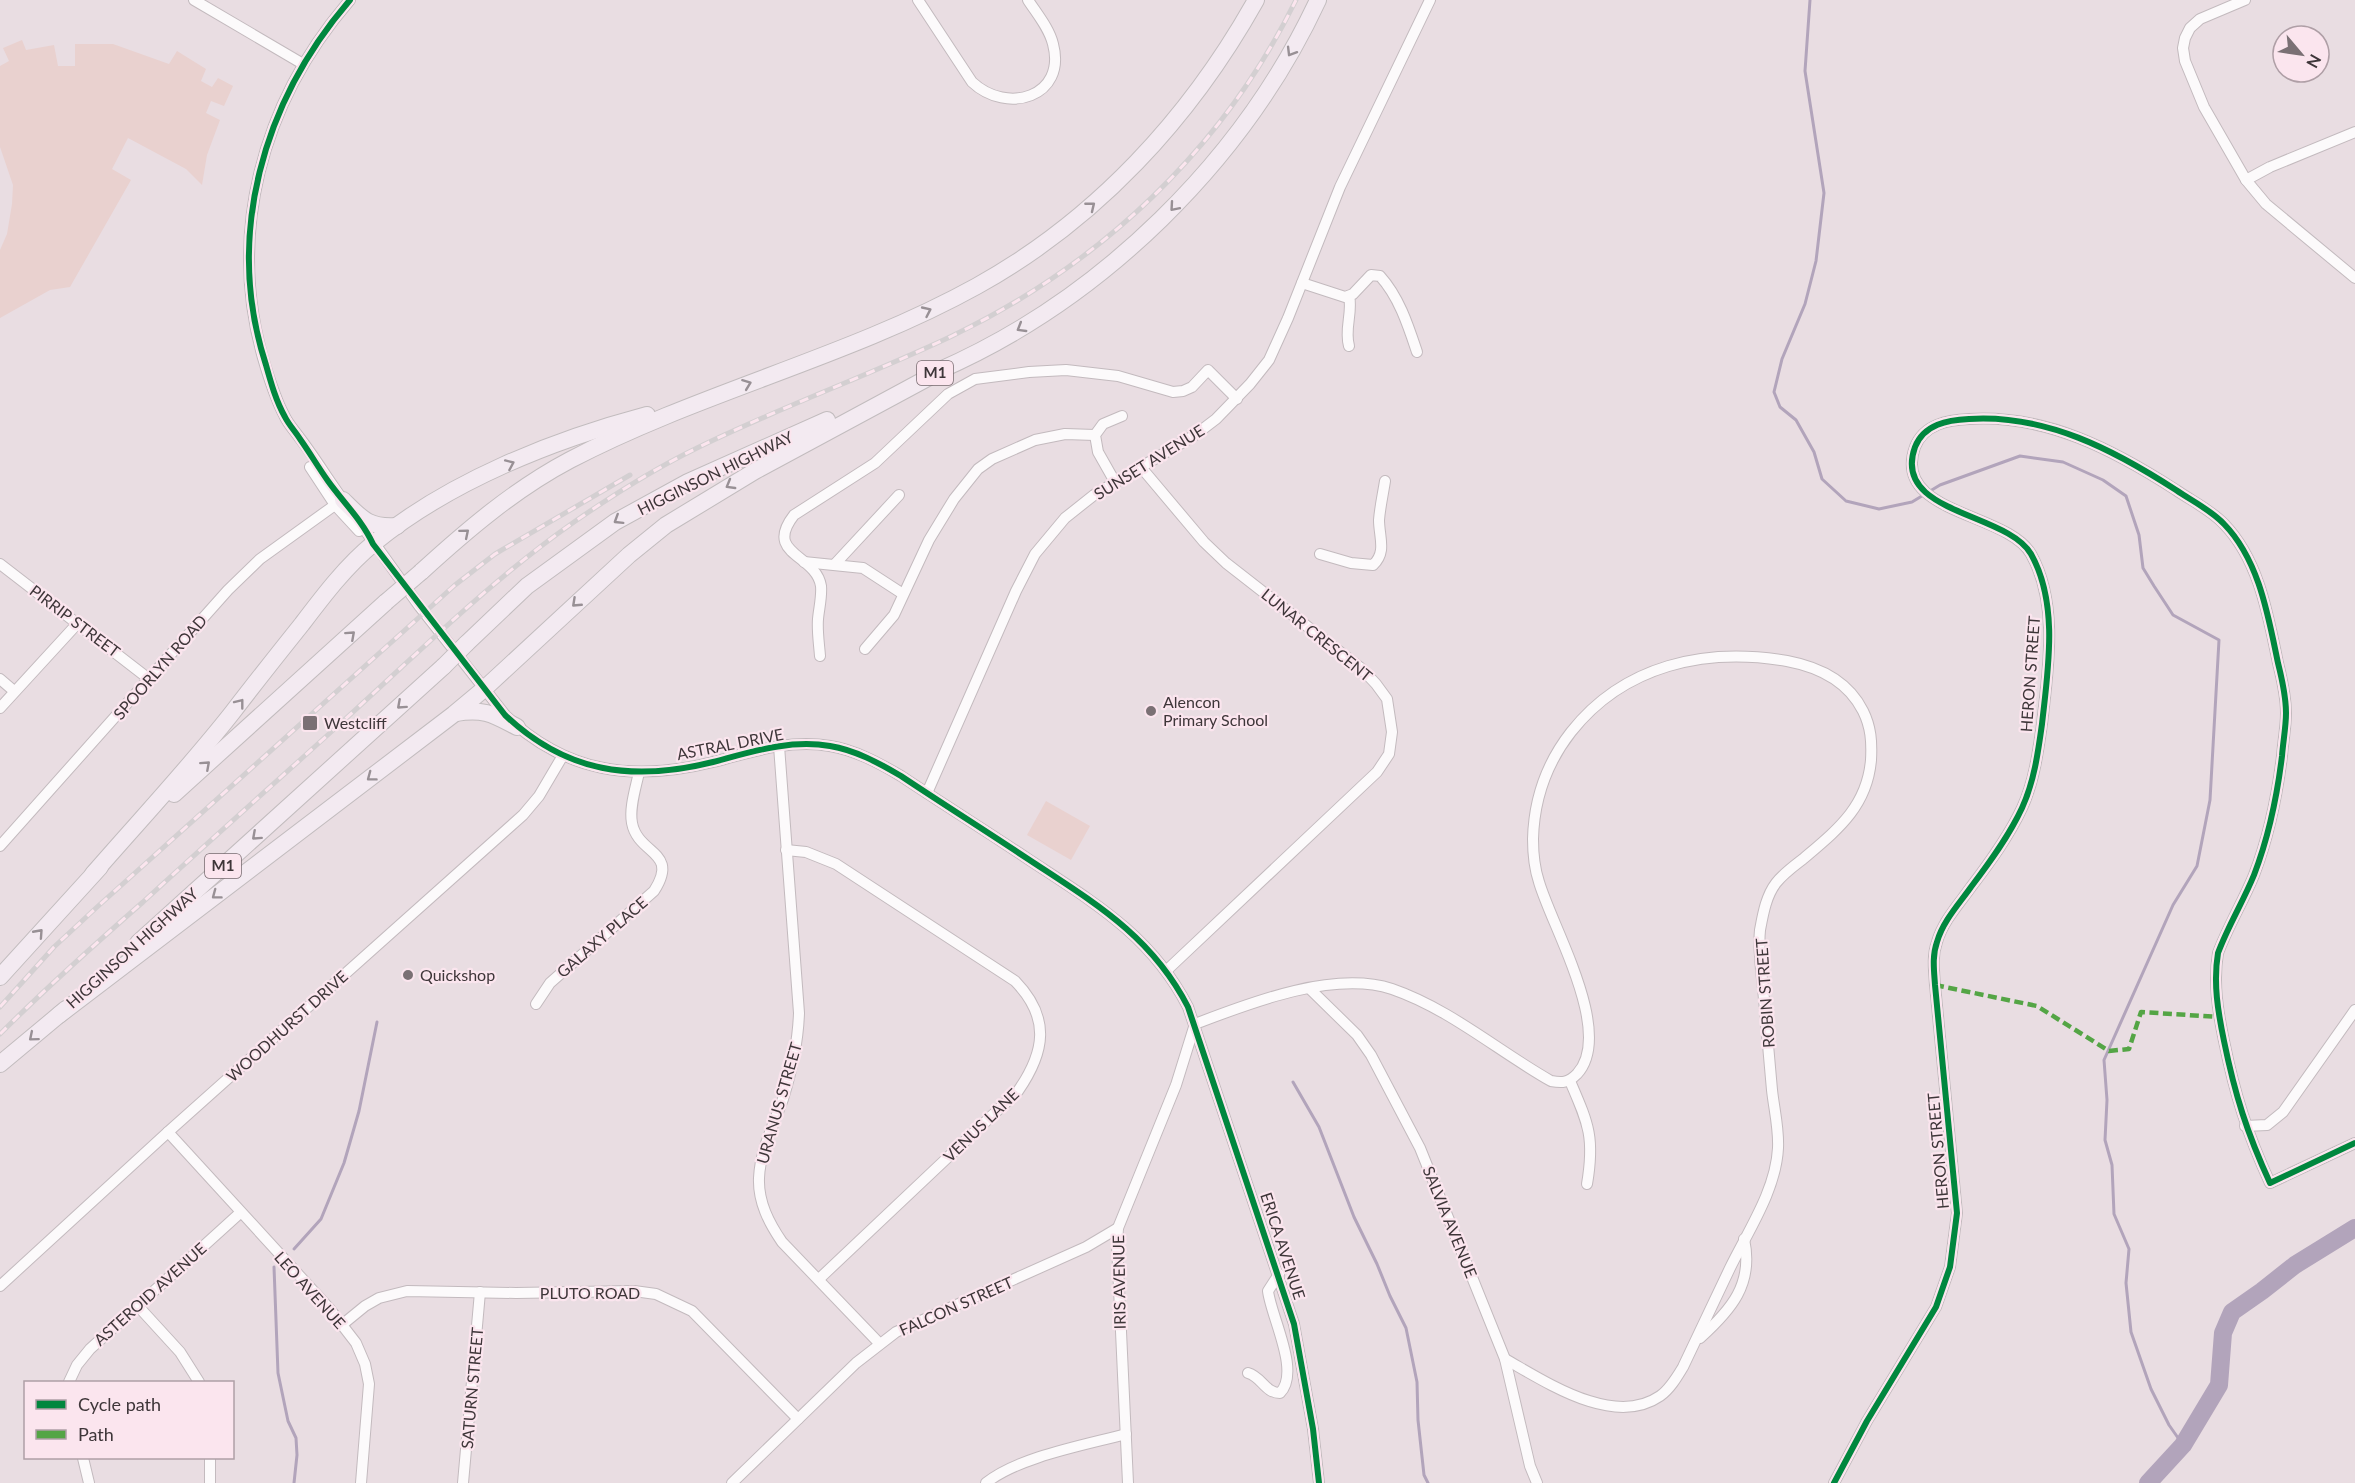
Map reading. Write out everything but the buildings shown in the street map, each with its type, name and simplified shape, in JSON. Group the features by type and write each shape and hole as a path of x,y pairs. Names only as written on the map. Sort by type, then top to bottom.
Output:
{"highway":[{"path":"93,874 154,813 484,516 568,461 617,437 901,323 942,304 977,286 1057,234 1108,191 1142,158 1177,118 1218,64 1256,0"},
{"name":"HIGGINSON HIGHWAY","path":"0,1064 59,1015 444,666 543,573 615,522 653,500 948,367 1020,329 1119,259 1166,216 1226,147 1298,41 1318,0"},
{"path":"59,1015 454,714 629,555 666,525 702,501 755,471 948,367"},
{"path":"0,977 223,724 347,567 373,543 452,492 506,464 618,423 715,397"},
{"path":"339,502 375,526 397,526"},
{"path":"454,714 473,710 484,711 517,727"}],"street":[{"path":"194,0 207,3 303,64"},
{"path":"339,502 301,452 273,390 257,334 250,290 249,248 252,210 265,147 303,64 334,18 350,0"},
{"path":"918,0 972,82 983,92 1015,99 1030,96 1041,89 1051,75 1054,65 1053,43 1046,27 1028,0"},
{"name":"SUNSET AVENUE","path":"927,793 1016,591 1035,554 1065,518 1094,495 1195,435 1216,419 1237,399 1269,360 1340,187 1430,0"},
{"path":"2245,0 2200,19 2190,28 2183,48 2204,107 2246,180 2266,204 2355,278"},
{"path":"2246,180 2355,132"},
{"path":"1348,296 1371,275 1380,276 1394,297 1417,352"},
{"path":"1302,284 1328,293 1348,296"},
{"path":"1348,296 1351,304 1347,330 1349,346"},
{"path":"820,656 818,620 821,586 817,575 786,547 783,537 786,525 794,515 875,463 948,394 975,379 1066,370 1118,376 1173,392 1192,387 1208,370 1237,399"},
{"path":"1115,482 1098,452 1095,435 1103,424 1122,416"},
{"name":"HERON STREET","path":"1834,1483 1867,1421 1936,1307 1950,1267 1957,1213 1934,955 1942,930 2004,840 2022,807 2031,785 2042,723 2048,650 2048,605 2030,552 2024,544 2000,528 1940,503 1917,483 1913,463 1915,447 1922,435 1934,425 1952,420 1990,417 2026,422 2096,444 2132,462 2222,522 2247,557 2259,583 2283,686 2286,712 2277,798 2265,842 2253,877 2222,942 2215,967 2219,1017 2234,1092 2245,1126 2270,1183 2355,1143"},
{"path":"290,427 339,502"},
{"path":"865,649 894,615 928,540 954,499 978,469 992,459 1035,440 1065,434 1095,435"},
{"name":"LUNAR CRESCENT","path":"1140,466 1204,542 1226,563 1369,676 1387,699 1392,732 1389,754 1377,772 1167,970"},
{"path":"1320,554 1351,563 1372,565 1380,559 1383,547 1379,519 1385,481"},
{"path":"835,564 899,495"},
{"name":"ASTRAL DRIVE","path":"339,502 368,533 373,543 484,689 517,727 562,757 581,764 639,772 689,768 778,746 813,745 847,750 885,767 927,793 1107,911 1142,942 1167,970 1196,1024"},
{"name":"SPOORLYN ROAD","path":"0,846 243,575 339,502"},
{"path":"802,562 864,568 903,594"},
{"name":"PIRRIP STREET","path":"0,564 149,679"},
{"path":"0,708 77,624"},
{"name":"ROBIN STREET","path":"1505,1359 1593,1404 1611,1407 1647,1402 1660,1396 1672,1384 1683,1367 1770,1186 1775,1167 1778,1147 1761,975 1760,934 1770,893 1779,879 1851,815 1862,797 1870,772 1872,746 1869,722 1857,699 1846,687 1810,666 1784,661 1736,657 1700,659 1662,667 1634,678 1600,700 1580,720 1557,750 1544,776 1538,798 1533,842 1538,880 1584,997 1588,1047 1582,1068 1570,1081"},
{"path":"0,679 14,691"},
{"name":"URANUS STREET","path":"778,746 798,978 798,1039 791,1071 759,1178 761,1201 769,1223 782,1242 879,1344"},
{"name":"WOODHURST DRIVE","path":"0,1286 168,1131 523,815 539,796 562,757"},
{"name":"GALAXY PLACE","path":"536,1004 550,983 647,898 661,880 664,868 662,863 635,833 632,824 631,814 639,772"},
{"name":"VENUS LANE","path":"786,850 806,852 836,864 1015,981 1026,993 1036,1012 1040,1033 1036,1061 1018,1091 819,1279"},
{"path":"1196,1024 1286,994 1310,989 1355,984 1391,989 1448,1016 1551,1081 1561,1083 1570,1081 1591,1135 1592,1158 1587,1184"},
{"name":"SALVIA AVENUE","path":"1310,989 1357,1035 1371,1055 1396,1099 1440,1194 1505,1359 1530,1466 1538,1483"},
{"path":"2245,1126 2267,1125 2283,1112 2355,1010"},
{"name":"IRIS AVENUE","path":"1128,1483 1118,1228 1176,1085 1196,1024"},
{"name":"ERICA AVENUE","path":"1196,1024 1294,1324 1304,1369 1319,1483"},
{"name":"LEO AVENUE","path":"168,1131 343,1324 356,1343 365,1364 369,1384 361,1483"},
{"name":"ASTEROID AVENUE","path":"70,1381 77,1365 90,1349 240,1213"},
{"name":"FALCON STREET","path":"732,1483 879,1344 903,1329 1086,1247 1118,1228"},
{"path":"1694,1343 1728,1311 1737,1297 1748,1260 1744,1239"},
{"path":"1248,1373 1258,1378 1271,1392 1280,1393 1284,1388 1286,1359 1268,1291 1279,1274"},
{"name":"PLUTO ROAD","path":"343,1324 364,1306 392,1294 407,1291 634,1291 669,1299 697,1315 798,1419"},
{"name":"SATURN STREET","path":"463,1483 480,1292"},
{"path":"137,1305 180,1352 198,1381"},
{"path":"986,1483 1009,1469 1030,1461 1126,1434"},
{"path":"83,1459 89,1483"},
{"path":"210,1459 210,1483"}],"shaded area":[{"path":"22,40 26,50 54,45 58,66 75,66 75,44 113,44 169,64 177,51 206,69 201,81 212,87 218,78 233,86 224,106 211,101 206,113 220,120 207,155 202,185 186,169 128,138 112,169 131,180 70,287 50,290 0,318 0,250 7,234 13,185 0,147 0,66 9,61 3,48"},
{"path":"1046,801 1090,826 1071,860 1027,835"}],"waterway":[{"path":"1810,0 1805,71 1824,193 1816,261 1805,304 1782,359 1774,392 1780,407 1796,420 1814,452 1822,479 1846,501 1879,509 1912,502 1940,485 2020,456 2063,462 2103,480 2126,496 2139,535 2143,568 2154,586 2173,615 2219,640 2210,800 2197,866 2173,905 2104,1060 2107,1100 2105,1140 2112,1165 2114,1214 2129,1249 2126,1283 2131,1332 2151,1389 2169,1425 2183,1445"},
{"path":"294,1249 321,1219 344,1163 359,1111 377,1022"},
{"path":"1293,1082 1319,1127 1354,1217 1406,1328 1417,1382 1418,1420 1424,1475 1428,1483"},
{"path":"2148,1483 2183,1445 2219,1385 2223,1333 2232,1312 2295,1265 2355,1228"},
{"path":"274,1267 278,1373 288,1421 296,1438 294,1483"}],"railway":[{"path":"0,1034 70,967 450,623 510,571 574,522 634,483 697,448 920,351 1007,307 1058,274 1107,237 1152,197 1194,153 1232,105 1266,54 1296,0"},
{"path":"0,1007 54,947 96,908 455,585 495,554 630,475"}],"marked path":[{"path":"1935,985 2037,1006 2109,1051 2129,1049 2141,1012 2219,1017"}],"cycle path":[{"path":"350,0 320,39 294,82 274,126 260,172 251,219 249,268 254,316 272,385 288,423 373,544 505,715 552,750 577,761 602,768 628,771 684,768 785,745 815,744 849,751 901,776 996,838 1075,890 1138,940 1157,960 1188,1007 1294,1324 1313,1429 1319,1483"},
{"path":"1834,1483 1867,1421 1936,1307 1950,1267 1957,1213 1935,985 1934,953 1947,920 1999,849 2026,798 2037,756 2047,682 2048,616 2040,573 2031,554 2018,540 1935,499 1920,486 1912,469 1915,447 1924,433 1931,428 1945,422 1997,419 2025,422 2078,438 2128,461 2207,510 2224,524 2246,554 2266,607 2284,688 2286,718 2278,786 2264,846 2254,875 2218,953 2216,986 2222,1030 2243,1114 2270,1183 2355,1143"}],"place":[{"name":"Alencon Primary School","path":"1151,711"},
{"name":"Westcliff","path":"310,723"},
{"name":"Quickshop","path":"408,975"}]}
